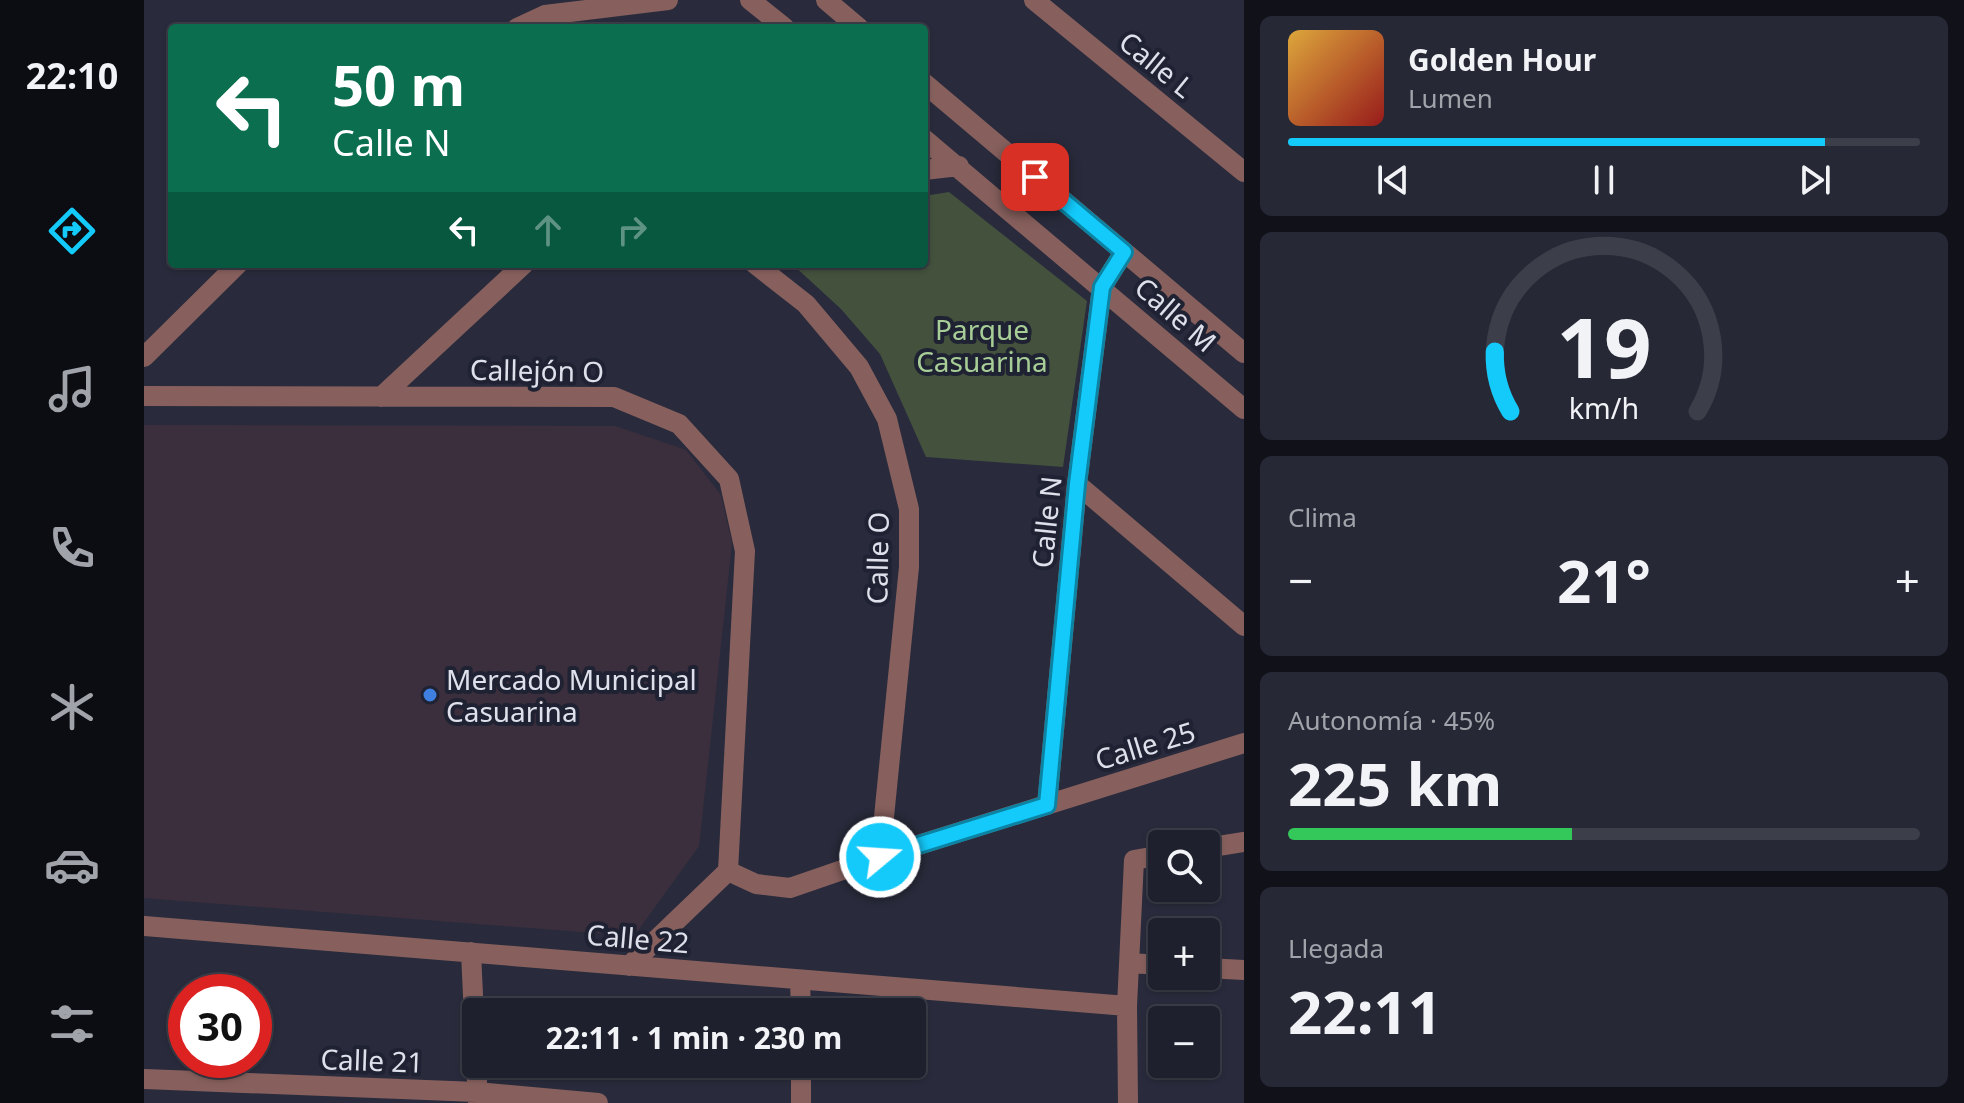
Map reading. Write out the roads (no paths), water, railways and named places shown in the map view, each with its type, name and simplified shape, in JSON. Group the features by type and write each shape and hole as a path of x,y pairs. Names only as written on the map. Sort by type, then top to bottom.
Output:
{"street":[{"path":"526,24 545,15 627,2 668,0"},
{"path":"750,0 780,24"},
{"path":"826,0 854,24"},
{"name":"Calle L","path":"1034,0 1244,172"},
{"name":"Calle M","path":"928,86 1244,353"},
{"name":"Calle M","path":"928,142 1244,409"},
{"path":"928,170 959,166"},
{"name":"Calle N","path":"1047,805 1077,484 1102,287 1124,252"},
{"path":"144,357 234,268"},
{"path":"381,397 520,268"},
{"name":"Calle O","path":"760,268 806,304 859,367 887,419 909,509 909,567 880,857"},
{"name":"Callejón O","path":"144,396 614,397 679,424 729,479 745,551 728,871"},
{"path":"1077,484 1244,626"},
{"name":"Calle 25","path":"880,857 1244,743"},
{"path":"1220,846 1244,842"},
{"path":"629,966 728,871 756,884 790,888 880,857"},
{"path":"1128,1103 1127,1006 1134,860 1148,858"},
{"name":"Calle 22","path":"144,926 1127,1006"},
{"path":"471,952 477,1097"},
{"path":"1129,963 1148,964"},
{"path":"1220,969 1244,970"},
{"path":"800,980 801,998"},
{"path":"801,1078 801,1103"},
{"name":"Calle 21","path":"144,1079 598,1103"}],"place":[{"name":"Mercado Municipal Casuarina","path":"430,695"}],"park label":[{"name":"Parque Casuarina","path":"982,345"}]}
